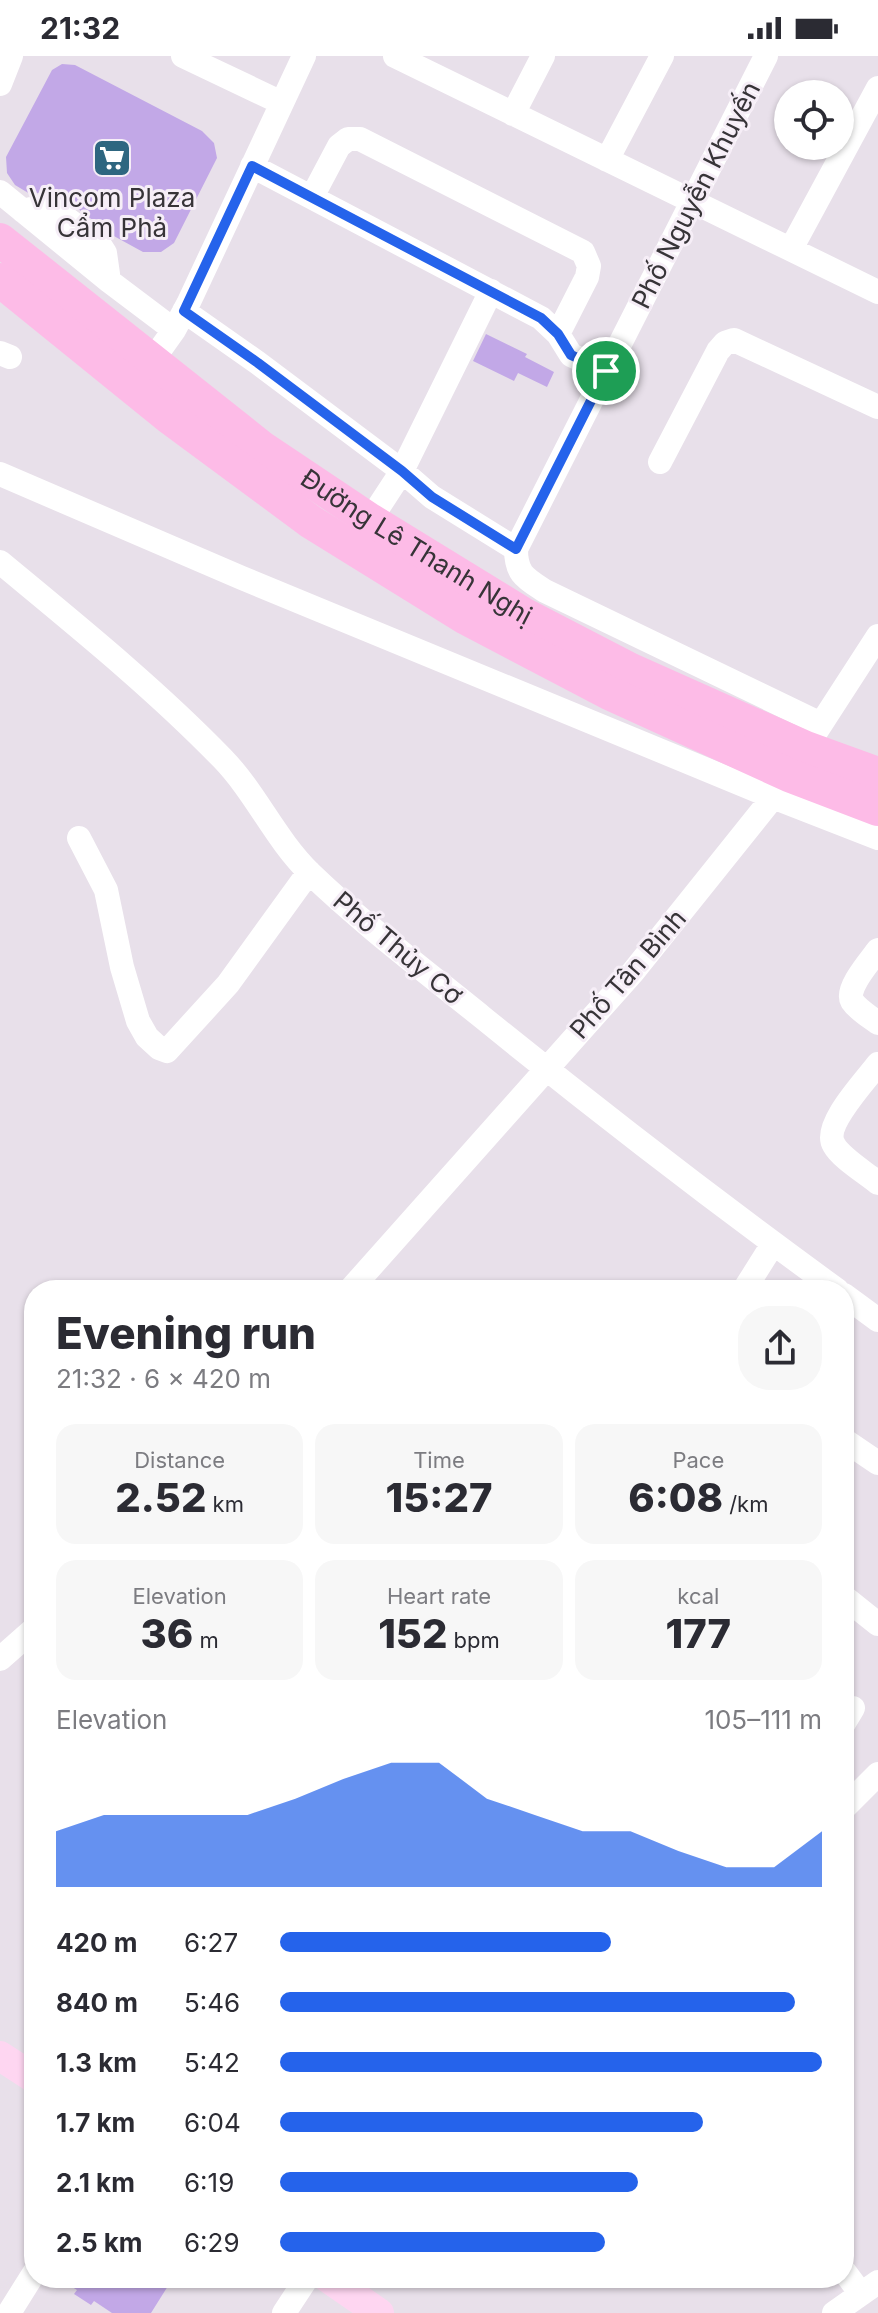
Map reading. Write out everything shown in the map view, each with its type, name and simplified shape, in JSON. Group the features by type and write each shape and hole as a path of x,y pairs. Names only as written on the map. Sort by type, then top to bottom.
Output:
{"highway":[{"name":"Đường Lê Thanh Nghị","path":"0,240 261,447 363,535"},
{"name":"Đường Lê Thanh Nghị","path":"0,280 169,417 311,522 363,535 523,614 631,670 878,809"},
{"name":"Đường Lê Thanh Nghị","path":"798,762 878,774"}],"main road":[{"path":"0,2056 24,2072"},
{"path":"340,2288 379,2313"}],"street":[{"path":"0,84 11,56"},
{"path":"183,56 282,103"},
{"path":"152,361 179,321 304,56"},
{"path":"395,56 420,62 513,114 878,292"},
{"path":"513,114 543,56"},
{"path":"607,160 662,56"},
{"name":"Phố Nguyễn Khuyến","path":"516,549 766,56"},
{"path":"791,249 878,88"},
{"path":"312,197 339,146 348,139 360,139 583,252 589,266 587,277 558,334"},
{"path":"252,166 541,318 558,334 571,355 606,371"},
{"path":"0,192 23,211 44,206 55,210 98,242 105,253 109,281 258,363 432,497 516,549 519,571 528,580 798,762 878,838"},
{"path":"363,535 402,471 491,291"},
{"path":"660,462 718,351 725,343 734,340 878,407"},
{"path":"0,474 242,578 798,762"},
{"name":"Phố Thủy Cơ","path":"0,562 119,660 221,757 241,779 292,854 355,915 546,1069 823,1280"},
{"name":"Phố Tân Bình","path":"359,1280 633,972 798,762 878,636"},
{"path":"79,838 106,890 122,967 138,1021 147,1037 167,1051 228,984 309,872"},
{"path":"878,950 850,996 878,1023"},
{"path":"878,1064 838,1119 831,1138 844,1156 878,1183"},
{"path":"750,1280 773,1244"},
{"path":"854,1302 878,1320"},
{"path":"854,1447 878,1463"},
{"path":"854,1605 878,1624"},
{"path":"0,1659 24,1638"},
{"path":"854,1798 878,1774"},
{"path":"9,2313 25,2288"},
{"path":"284,2313 315,2288"},
{"path":"834,2313 869,2288"}],"building":[{"name":"Vincom Plaza Cẩm Phả","path":"62,64 75,65 202,131 214,143 217,158 174,243 161,252 143,252 112,235 64,198 48,192 30,194 15,185 7,173 6,157 52,70"},
{"path":"486,334 527,354 525,357 554,372 547,387 518,373 514,381 473,361"},
{"path":"74,2288 167,2288 151,2313 112,2313 94,2301 91,2305 74,2294 77,2290"}],"place":[{"name":"Vincom Plaza Cẩm Phả","path":"112,158"}],"route":[{"path":"252,166 541,318 558,334 571,355 606,371 516,549 432,497 258,363 184,311 252,166"}]}
